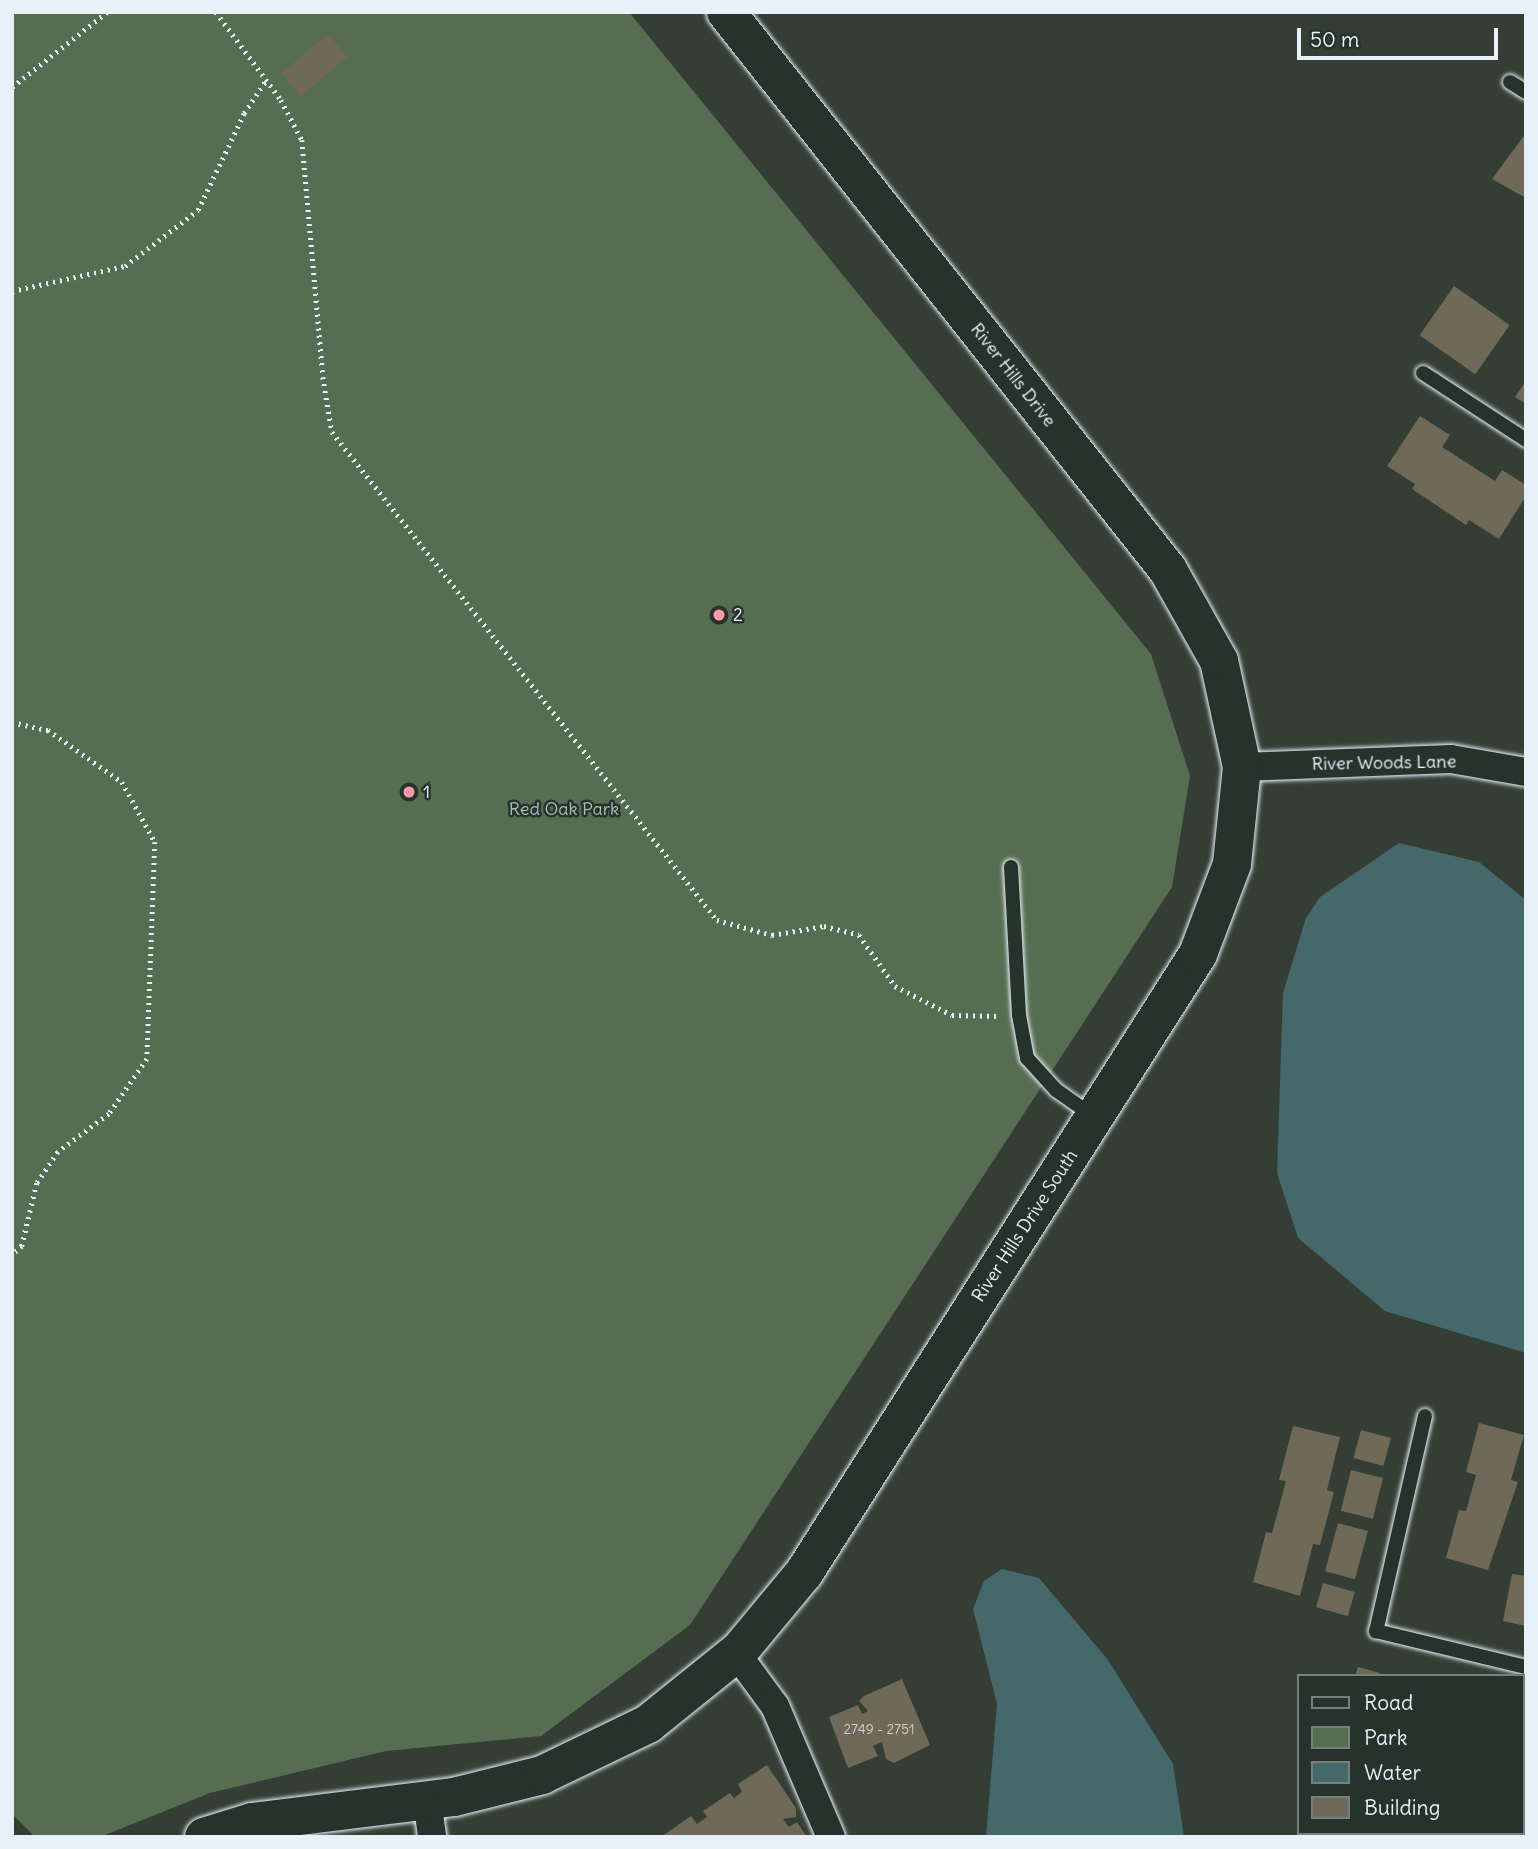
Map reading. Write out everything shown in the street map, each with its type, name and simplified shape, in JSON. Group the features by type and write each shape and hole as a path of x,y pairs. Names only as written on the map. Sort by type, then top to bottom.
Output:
{"street":[{"name":"River Hills Drive","path":"726,12 1168,570 1219,661 1242,767"},
{"name":"River Woods Lane","path":"1242,767 1451,759 1526,772"},
{"name":"River Hills Drive South","path":"204,1837 252,1822 430,1818 542,1775 637,1730 736,1653 804,1573 1198,954 1232,864 1242,767"},
{"path":"736,1653 775,1706 831,1837"}],"lane":[{"path":"1510,82 1526,92"},
{"path":"1423,373 1526,440"},
{"path":"1011,867 1019,1015 1027,1058 1036,1072 1095,1117"},
{"path":"1425,1416 1376,1631 1526,1667"}],"path":[{"path":"12,88 107,12"},
{"path":"216,12 266,80 302,140 320,352 332,432 634,810 686,883 718,920 772,935 824,926 859,934 895,986 951,1015 1019,1015"},
{"path":"12,290 125,266 198,210 244,113 266,80"},
{"path":"12,722 48,730 122,782 155,842 147,1059 109,1114 58,1152 37,1183 22,1246 12,1255"}],"green space":[{"name":"Red Oak Park","path":"12,12 629,12 1151,654 1190,776 1172,887 690,1625 541,1736 386,1751 210,1793 100,1837 35,1837 12,1814"}],"water":[{"path":"1399,843 1479,862 1526,900 1526,1353 1385,1311 1298,1238 1277,1173 1283,993 1306,918 1320,897"},
{"path":"1002,1569 1039,1578 1108,1660 1173,1764 1184,1837 986,1837 997,1704 973,1609 984,1581"}],"building":[{"path":"328,34 347,57 301,96 281,73"},
{"path":"1526,133 1526,198 1492,179"},
{"path":"1454,286 1510,325 1475,374 1420,335"},
{"path":"1526,381 1526,404 1515,397"},
{"path":"1420,416 1450,435 1442,447 1495,481 1502,470 1526,485 1526,496 1499,539 1469,520 1466,525 1412,489 1415,484 1387,466"},
{"path":"1479,1423 1524,1435 1511,1480 1518,1482 1488,1570 1446,1558 1459,1510 1466,1511 1476,1475 1466,1472"},
{"path":"1293,1426 1340,1437 1327,1490 1334,1492 1320,1545 1313,1544 1300,1596 1253,1582 1266,1532 1272,1533 1286,1481 1279,1480"},
{"path":"1361,1430 1391,1438 1383,1466 1353,1458"},
{"path":"1351,1470 1383,1478 1373,1519 1341,1511"},
{"path":"1338,1523 1368,1531 1355,1579 1325,1571"},
{"path":"1512,1574 1526,1576 1526,1626 1503,1621"},
{"path":"1323,1583 1355,1592 1348,1616 1316,1607"},
{"path":"1358,1667 1380,1673 1380,1674 1356,1674"},
{"path":"902,1679 930,1745 894,1763 886,1759 882,1742 873,1746 878,1756 848,1768 829,1717 858,1705 862,1714 868,1711 859,1701 864,1696"},
{"path":"767,1765 796,1808 796,1817 783,1819 789,1827 797,1822 807,1837 661,1837 691,1816 697,1824 707,1817 703,1811 730,1793 734,1798 742,1792 738,1784"}],"place":[{"name":"2","path":"719,615"},
{"name":"1","path":"409,792"}]}
